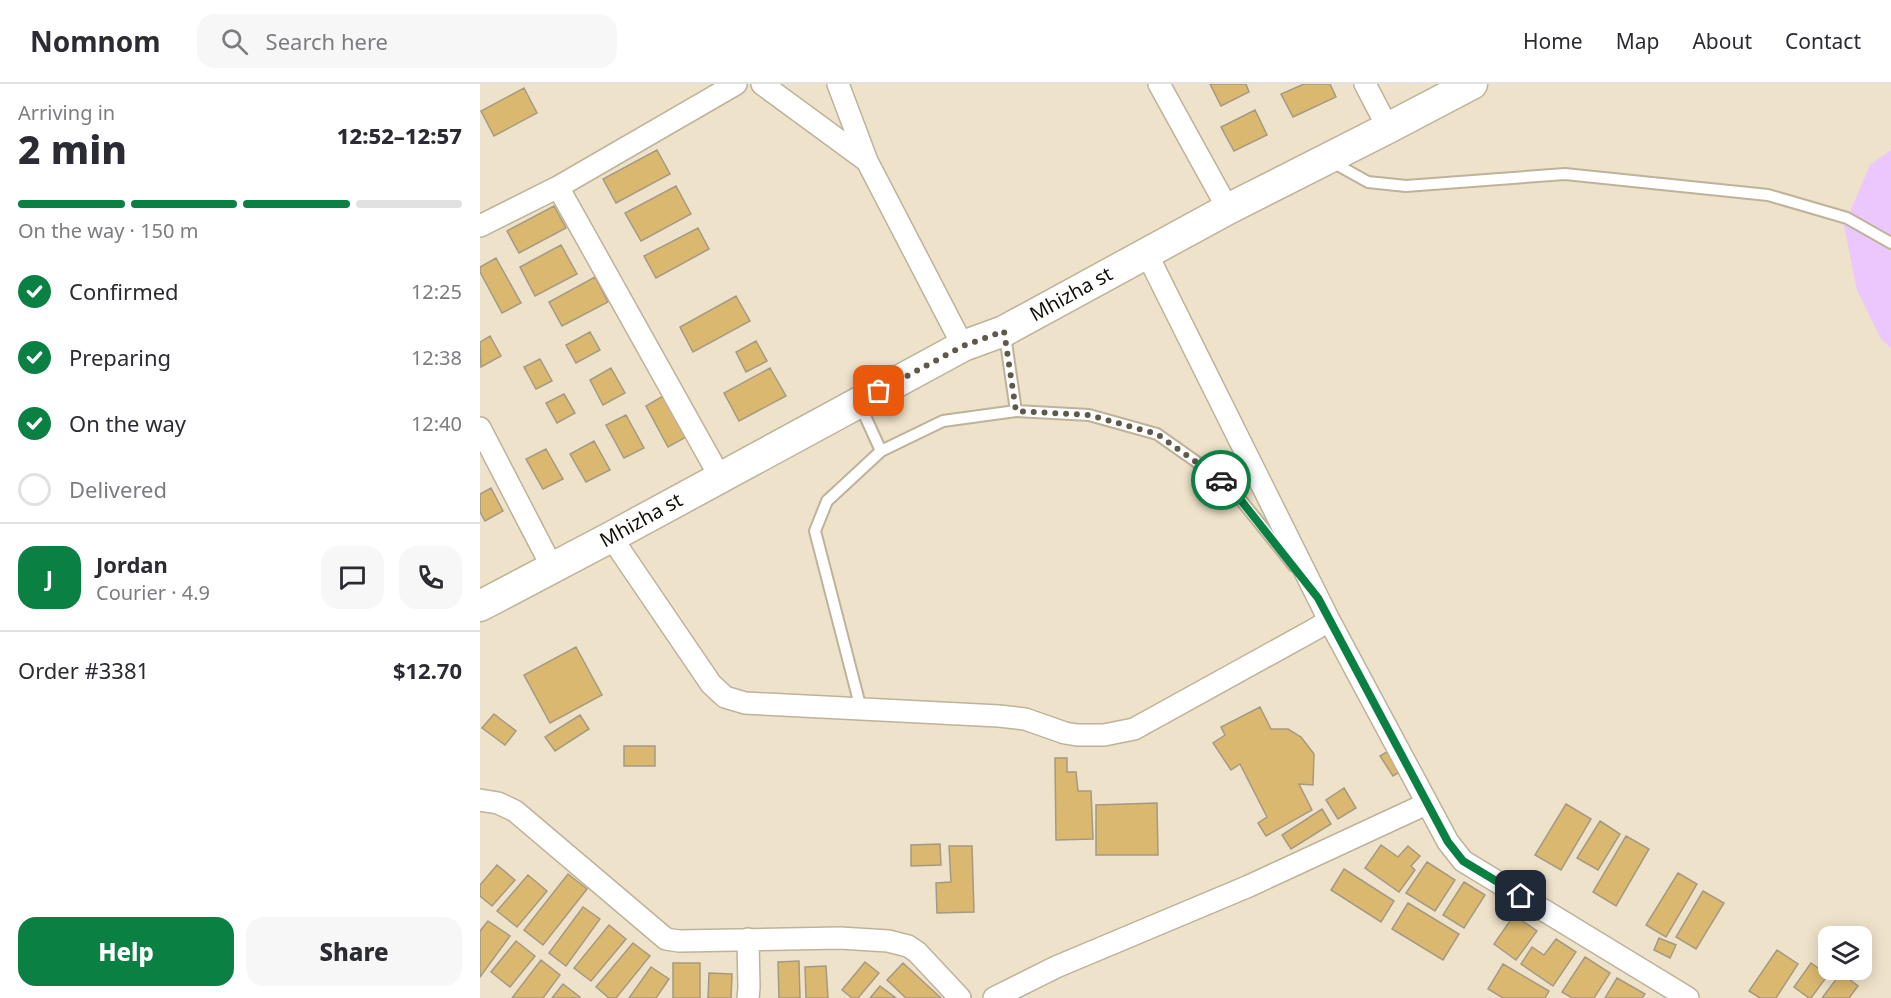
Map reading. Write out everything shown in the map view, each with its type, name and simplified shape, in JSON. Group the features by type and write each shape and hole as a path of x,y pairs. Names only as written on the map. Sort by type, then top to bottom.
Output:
{"street":[{"path":"480,226 558,187 736,84"},
{"path":"762,84 867,161"},
{"path":"838,84 867,161 963,346"},
{"path":"1158,84 1228,209"},
{"path":"1365,84 1388,128"},
{"name":"Mhizha st","path":"480,606 963,346 1004,331 1146,252 1472,84"},
{"path":"558,187 720,477"},
{"path":"1146,252 1329,620 1448,842 1463,861 1688,998"},
{"path":"480,428 552,567"},
{"path":"611,537 711,684 725,697 745,703 1016,717 1065,733 1104,735 1134,729 1329,620"},
{"path":"480,800 498,803 514,811 666,939 840,938 900,943 917,952 960,998"},
{"path":"994,998 1056,967 1250,886 1426,804"},
{"path":"748,939 748,998"}],"lane":[{"path":"1327,159 1368,182 1406,186 1564,174 1768,195 1847,218 1891,243"},
{"path":"1004,331 1016,411"},
{"path":"858,402 881,451"},
{"path":"861,709 815,531 827,501 881,451 943,421 1016,411 1089,415 1157,434 1228,484 1318,598"}],"shaded area":[{"path":"1891,150 1891,348 1881,339 1857,290 1844,226 1870,165"}],"building":[{"path":"1210,84 1246,84 1249,92 1221,106"},
{"path":"1304,84 1330,84 1336,97 1293,117 1281,94"},
{"path":"524,88 537,113 494,136 481,111"},
{"path":"1255,110 1267,135 1234,151 1221,127"},
{"path":"657,150 670,174 616,203 603,179"},
{"path":"676,186 691,214 641,241 625,213"},
{"path":"554,206 566,228 519,253 507,231"},
{"path":"698,228 709,249 656,278 644,256"},
{"path":"561,245 577,274 535,296 520,267"},
{"path":"496,258 521,303 502,313 480,272 480,267"},
{"path":"595,277 608,302 562,326 549,302"},
{"path":"736,296 750,321 693,352 680,327"},
{"path":"590,332 600,350 576,363 566,345"},
{"path":"490,336 501,356 481,367 480,342"},
{"path":"756,341 767,361 746,372 736,352"},
{"path":"540,359 552,381 536,389 524,367"},
{"path":"611,368 625,393 603,405 590,380"},
{"path":"770,368 786,396 739,421 724,393"},
{"path":"564,394 575,413 557,423 546,403"},
{"path":"663,396 686,437 668,447 646,406"},
{"path":"626,415 644,448 624,458 606,425"},
{"path":"594,441 610,470 586,482 570,454"},
{"path":"546,449 563,479 543,489 526,459"},
{"path":"491,488 503,511 485,521 480,512 480,494"},
{"path":"576,647 602,695 550,723 524,675"},
{"path":"1260,707 1271,729 1288,729 1301,737 1314,754 1313,785 1299,784 1312,810 1266,836 1258,823 1267,817 1240,764 1231,770 1213,743 1225,735 1221,727"},
{"path":"494,714 516,731 505,745 482,728"},
{"path":"580,715 589,729 555,751 545,737"},
{"path":"624,746 655,746 655,766 624,766"},
{"path":"1390,750 1403,770 1393,776 1380,756"},
{"path":"1055,758 1067,758 1067,772 1076,772 1078,791 1091,791 1093,839 1056,840"},
{"path":"1344,788 1356,808 1338,819 1326,800"},
{"path":"1157,803 1158,855 1096,855 1096,805"},
{"path":"1566,804 1591,819 1561,870 1535,855"},
{"path":"1322,809 1331,824 1291,849 1282,835"},
{"path":"1600,821 1620,834 1598,870 1577,858"},
{"path":"1626,836 1649,849 1616,906 1593,892"},
{"path":"940,844 941,865 911,866 911,845"},
{"path":"1381,845 1398,857 1408,846 1420,856 1411,866 1415,870 1399,892 1365,868"},
{"path":"949,846 972,846 974,912 937,913 936,883 951,882"},
{"path":"1427,862 1455,880 1435,911 1406,893"},
{"path":"497,865 515,880 492,906 480,896 480,885"},
{"path":"1344,869 1394,901 1381,922 1331,890"},
{"path":"1678,873 1697,884 1666,937 1646,925"},
{"path":"568,874 587,889 543,945 524,930"},
{"path":"528,875 547,891 517,927 497,911"},
{"path":"1464,882 1485,895 1464,928 1443,915"},
{"path":"1703,891 1724,903 1696,949 1676,937"},
{"path":"1408,903 1459,934 1443,960 1392,929"},
{"path":"583,907 600,919 566,966 549,953"},
{"path":"1514,915 1537,931 1516,960 1494,944"},
{"path":"488,921 510,936 480,977 480,931"},
{"path":"609,925 626,939 591,981 574,968"},
{"path":"1659,938 1676,945 1670,958 1654,950"},
{"path":"1556,939 1576,952 1553,986 1521,964 1532,947 1544,955"},
{"path":"516,941 535,956 510,987 491,972"},
{"path":"633,943 650,956 616,998 609,998 596,987"},
{"path":"1777,950 1798,964 1776,998 1760,998 1749,991"},
{"path":"1585,957 1610,973 1594,998 1572,998 1562,992"},
{"path":"541,960 560,975 543,998 512,998"},
{"path":"799,961 800,998 779,998 778,962"},
{"path":"865,962 879,973 858,998 852,998 842,990"},
{"path":"673,963 700,963 700,998 673,998"},
{"path":"903,963 941,998 906,998 887,980"},
{"path":"1811,963 1818,968 1818,980 1824,980 1811,998 1794,987"},
{"path":"1503,964 1549,991 1545,998 1503,998 1488,989"},
{"path":"826,966 828,998 806,998 805,967"},
{"path":"651,967 669,979 656,998 629,998"},
{"path":"709,973 732,974 731,998 708,998"},
{"path":"1617,978 1645,994 1642,998 1605,998"},
{"path":"1836,980 1850,980 1858,986 1849,998 1822,998"},
{"path":"563,984 580,997 552,998"},
{"path":"880,986 896,998 870,998"}],"way so far":[{"path":"879,391 963,346 1004,331 1016,411 1089,415 1157,434 1221,480"}],"route":[{"path":"1221,480 1228,484 1318,598 1448,842 1463,861 1521,896"}]}
